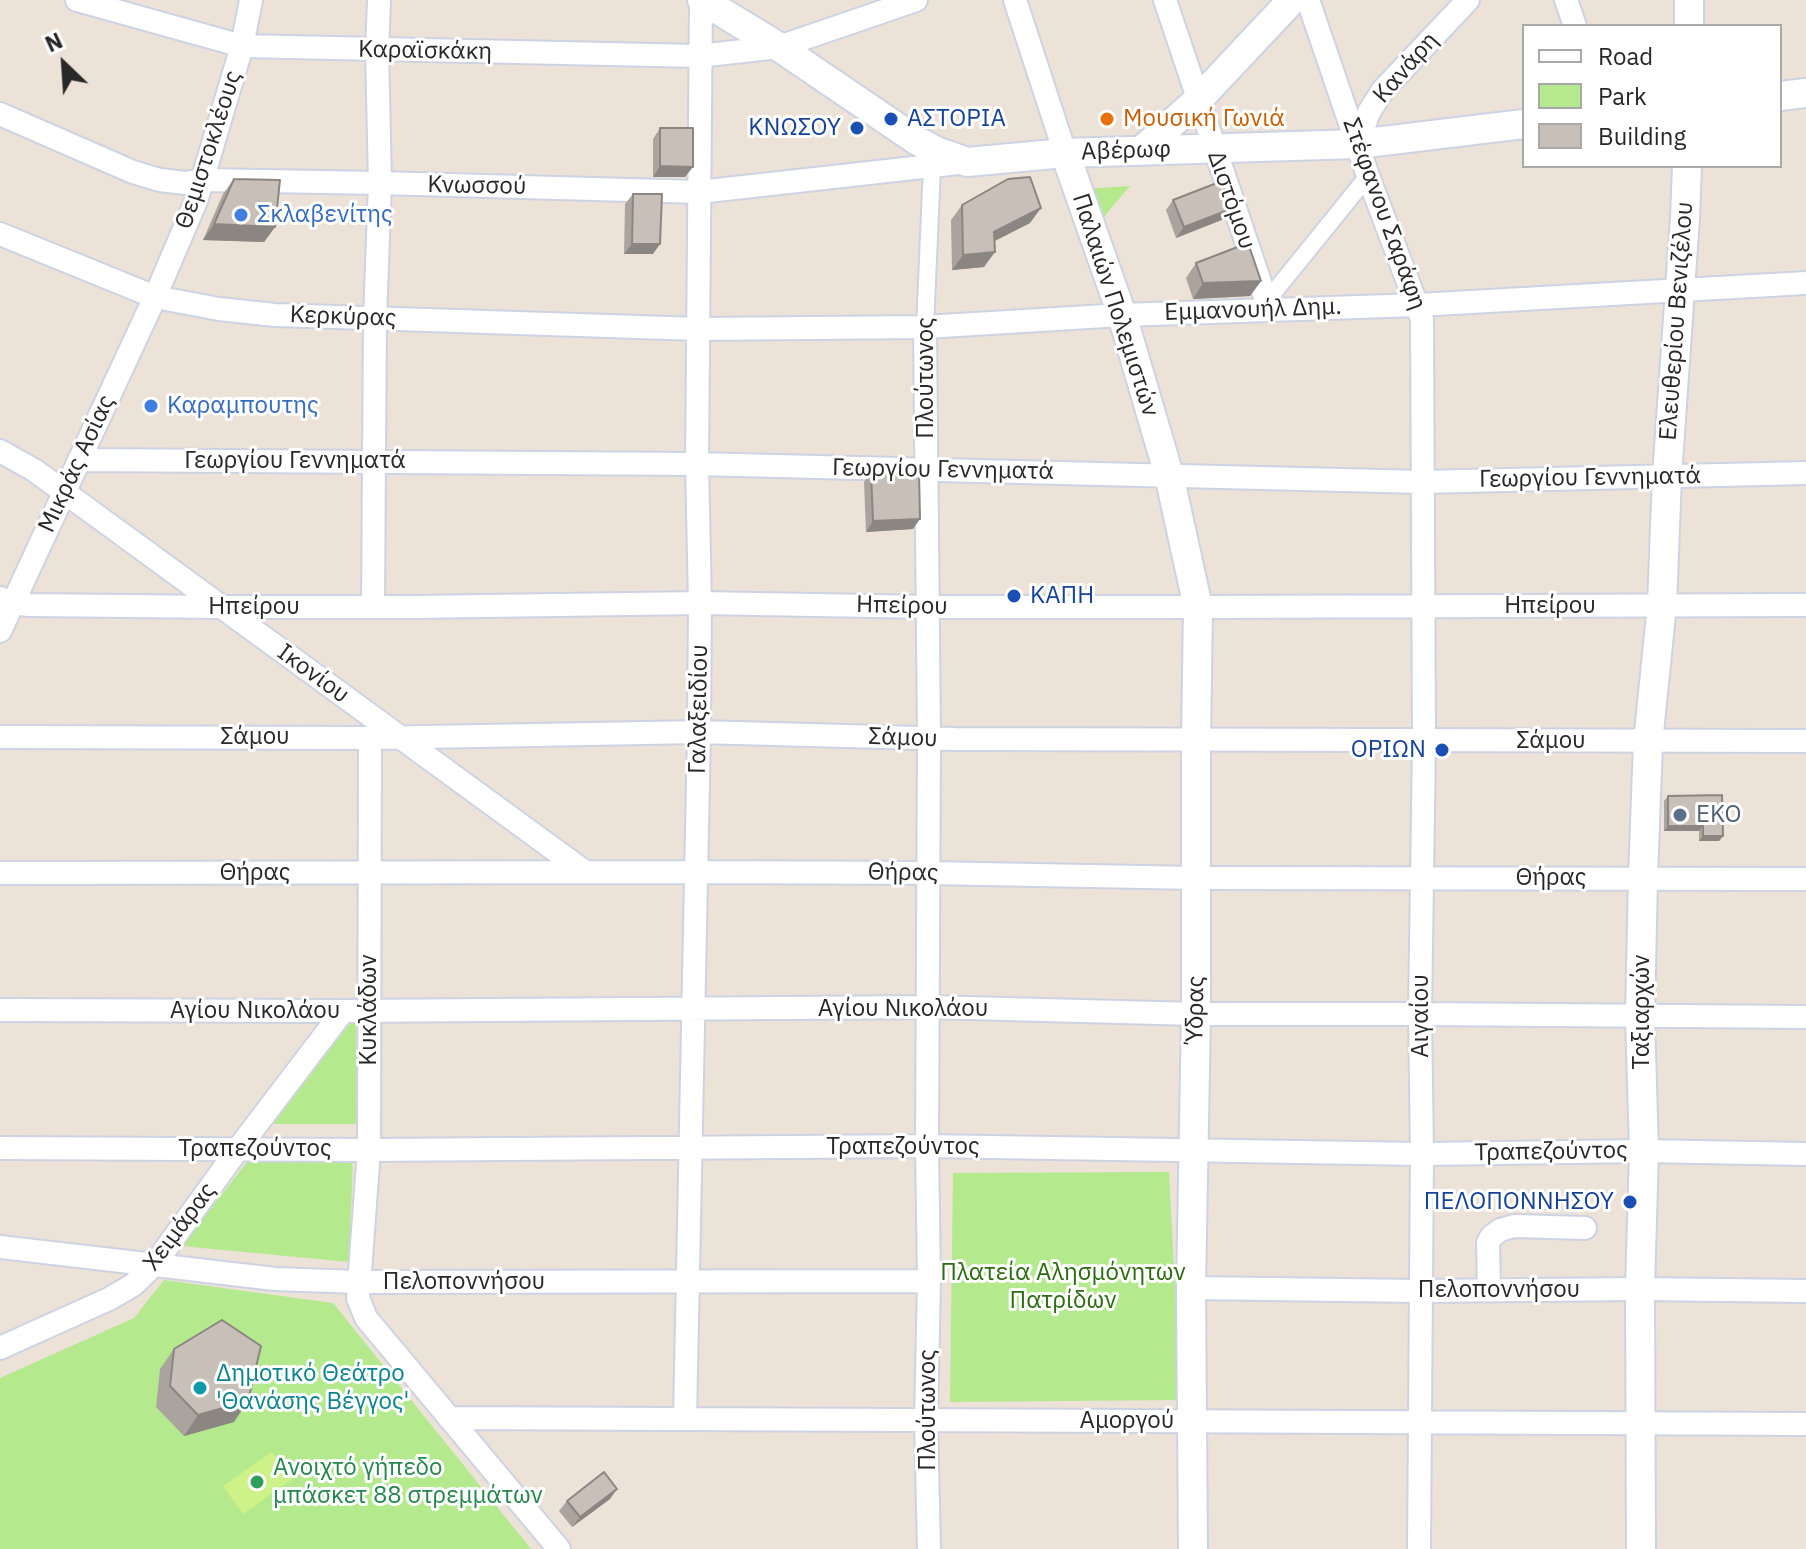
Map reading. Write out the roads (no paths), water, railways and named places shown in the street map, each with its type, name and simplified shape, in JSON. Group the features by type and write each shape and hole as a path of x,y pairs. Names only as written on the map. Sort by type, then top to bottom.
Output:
{"street":[{"name":"Καραϊσκάκη","path":"77,0 242,46 699,56 779,47 862,9 916,0"},
{"name":"Θεμιστοκλέους","path":"155,297 203,180 242,46 251,0"},
{"path":"373,607 375,319 380,183 379,0"},
{"path":"702,0 779,47 916,140 967,162"},
{"name":"Γαλαξειδίου","path":"685,1419 699,732 697,464 702,0"},
{"name":"Παλαιών Πολεμιστών","path":"1015,0 1122,315 1169,475"},
{"name":"Διστόμου","path":"1165,0 1268,305"},
{"path":"1141,151 1198,100 1292,0"},
{"name":"Στέφανου Σαράφη","path":"1308,0 1368,176 1422,319 1422,482"},
{"name":"Κανάρη","path":"1358,144 1369,112 1383,90 1468,0"},
{"path":"1566,0 1574,24"},
{"path":"1689,0 1689,24"},
{"path":"1782,96 1806,93"},
{"name":"Κνωσσού","path":"0,114 133,172 185,183 203,180 380,183 699,192 967,162"},
{"name":"Αβέρωφ","path":"967,162 1065,153 1358,144 1522,124"},
{"name":"Πλούτωνος","path":"929,1549 926,1420 929,739 925,327 932,167"},
{"name":"Ελευθερίου Βενιζέλου","path":"1667,476 1687,168"},
{"path":"1268,305 1368,176"},
{"name":"Κερκύρας","path":"0,234 155,297 219,309 275,315 699,329"},
{"name":"Εμμανουήλ Δημ.","path":"699,329 925,327 1268,305 1418,305 1806,283"},
{"name":"Μικράς Ασίας","path":"0,631 6,600 64,492 155,297"},
{"name":"Ικονίου","path":"0,451 34,470 585,872"},
{"name":"Γεωργίου Γεννηματά","path":"79,460 697,464 1422,482 1806,473"},
{"name":"Ύδρας","path":"1169,475 1198,607 1191,1288 1193,1549"},
{"name":"Ταξιαρχών","path":"1641,1549 1640,1289 1644,1151 1640,1016 1643,878 1648,742 1662,605 1667,476"},
{"name":"Αιγαίου","path":"1419,1549 1424,741 1422,482"},
{"name":"Ηπείρου","path":"6,600 29,605 222,607 700,603 928,607 1806,605"},
{"name":"Σάμου","path":"0,737 401,738 699,732 929,739 1806,741"},
{"name":"Κυκλάδων","path":"370,738 369,1150 358,1298 366,1318 559,1549"},
{"name":"Θήρας","path":"0,873 697,872 1196,878 1806,879"},
{"name":"Αγίου Νικολάου","path":"0,1010 929,1007 1196,1014 1806,1017"},
{"name":"Χειμάρας","path":"0,1348 109,1299 133,1285 154,1265 343,1011"},
{"name":"Τραπεζούντος","path":"0,1148 369,1150 927,1146 1422,1154 1644,1151 1806,1154"},
{"path":"1489,1290 1488,1243 1500,1230 1514,1226 1585,1228"},
{"name":"Πελοποννήσου","path":"0,1247 275,1279 359,1282 929,1281"},
{"name":"Πελοποννήσου","path":"1191,1288 1806,1291"},
{"name":"Αμοργού","path":"449,1418 1806,1424"}],"place":[{"name":"ΑΣΤΟΡΙΑ","path":"891,119"},
{"name":"Μουσική Γωνιά","path":"1107,119"},
{"name":"ΚΝΩΣΟΥ","path":"857,128"},
{"name":"Σκλαβενίτης","path":"241,215"},
{"name":"Καραμπουτης","path":"151,406"},
{"name":"ΚΑΠΗ","path":"1014,596"},
{"name":"ΟΡΙΩΝ","path":"1442,750"},
{"name":"EKO","path":"1680,815"},
{"name":"ΠΕΛΟΠΟΝΝΗΣΟΥ","path":"1630,1202"},
{"name":"Δημοτικό Θεάτρο 'Θανάσης Βέγγος'","path":"200,1388"},
{"name":"Ανοιχτό γήπεδο μπάσκετ 88 στρεμμάτων","path":"257,1482"}],"park label":[{"name":"Πλατεία Αλησμόνητων Πατρίδων","path":"1063,1287"}]}
